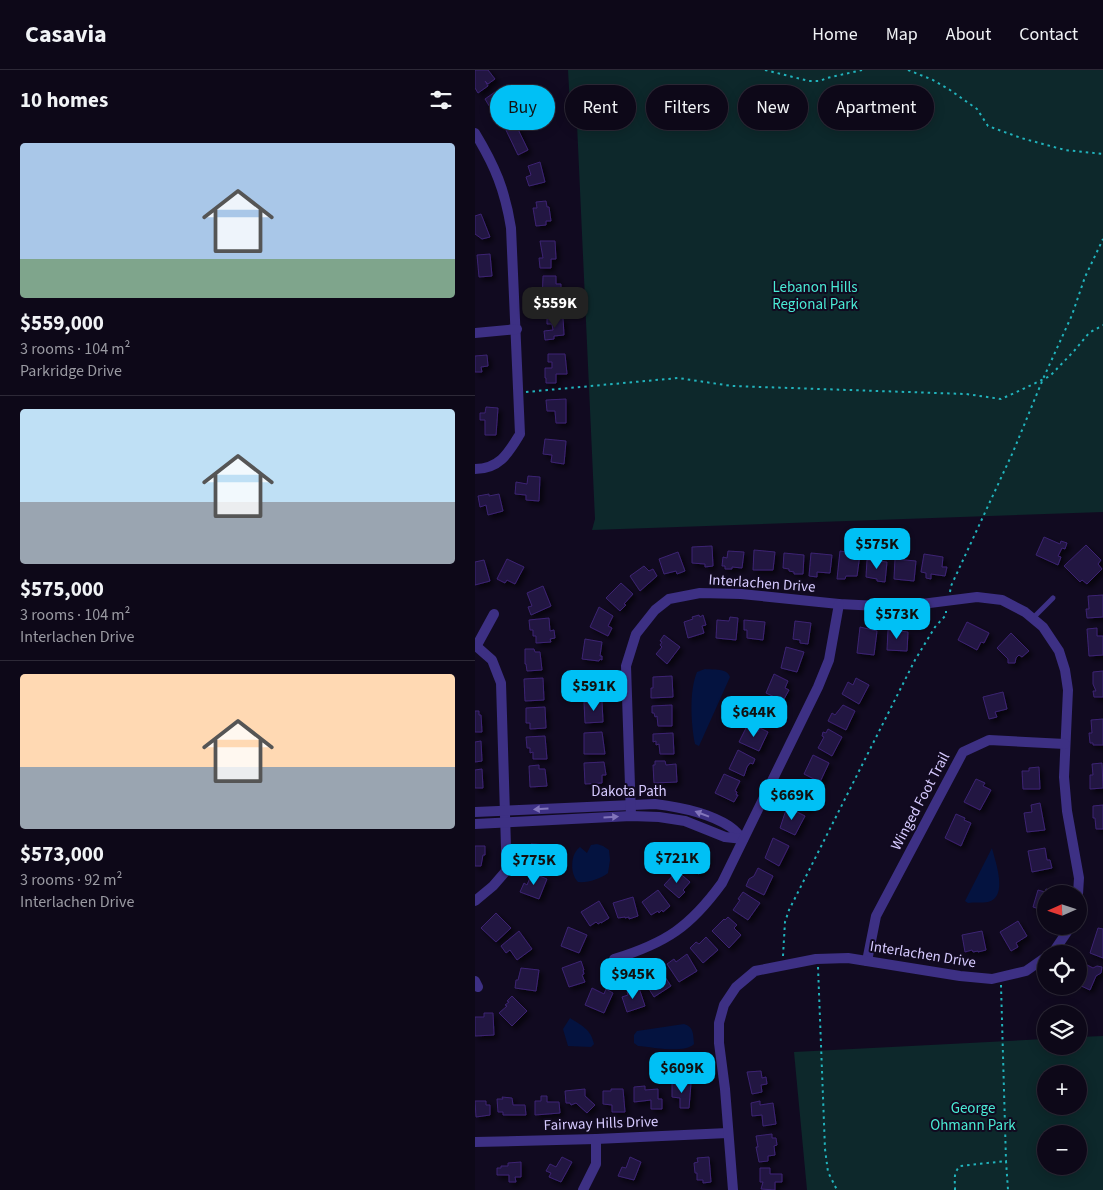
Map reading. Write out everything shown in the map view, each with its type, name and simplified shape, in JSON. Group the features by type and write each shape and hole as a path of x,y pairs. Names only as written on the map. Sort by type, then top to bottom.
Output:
{"street":[{"path":"475,133 491,158 506,198 511,228 517,329 520,434 505,457 494,465 475,469"},
{"path":"475,333 517,329"},
{"name":"Interlachen Drive","path":"631,816 626,666 635,634 655,610 669,599 700,593 741,594 839,604 898,607 977,597 1002,600 1025,612 1043,627 1059,651 1065,670 1068,690 1064,777 1067,811 1079,878 1079,885"},
{"path":"614,959 656,944 680,929 710,900 722,883 818,687 829,660 839,604"},
{"path":"475,901 493,886 506,871 501,683 492,660 476,645 494,614"},
{"name":"Winged Foot Trail","path":"867,961 876,916 963,752 989,740 1065,744"},
{"name":"Dakota Path","path":"475,812 655,804 676,806 731,826 743,839"},
{"name":"Dakota Path","path":"475,824 631,816 659,817 685,821 725,837 743,839"},
{"name":"Interlachen Drive","path":"733,1190 725,1089 719,1043 719,1023 724,1005 736,986 755,971 818,959 848,958 960,976 992,979 1026,971 1037,963"},
{"name":"Fairway Hills Drive","path":"475,1142 728,1133"},
{"path":"583,1190 596,1164 596,1139"}],"lane":[{"path":"1032,618 1053,598"}],"path":[{"path":"765,70 809,81 820,81 862,70"},
{"path":"908,70 933,80 950,90 977,109 988,126 1021,138 1065,150 1103,154"},
{"path":"782,965 785,922 789,910 915,660 935,627 946,615 951,586 1013,452 1072,315 1085,277 1103,239"},
{"path":"519,392 678,378 732,386 966,394 1001,399 1050,376 1089,333 1103,325"},
{"path":"818,959 825,1149 828,1172 837,1190"},
{"path":"1002,978 1008,1190"},
{"path":"955,1190 954,1175 961,1166 1007,1161"}],"green space":[{"name":"Lebanon Hills Regional Park","path":"568,70 1103,70 1103,512 592,530 595,519 577,130 636,130 636,85 569,85"},
{"name":"George Ohmann Park","path":"1103,1036 1103,1190 807,1190 794,1052 1037,1039 1037,1055 1087,1055 1087,1037"}],"shaded area":[{"path":"705,669 723,671 730,677 699,746 695,744 692,698 697,672"},
{"path":"597,844 609,850 608,873 594,880 578,882 572,869 574,854 580,847 587,853 591,845"},
{"path":"992,848 998,869 998,893 994,899 988,902 968,903 965,901"},
{"path":"570,1018 591,1035 594,1044 591,1047 568,1046 563,1029"},
{"path":"684,1024 690,1027 693,1034 694,1044 689,1047 668,1049 638,1046 634,1043 634,1035 637,1031"}],"building":[{"path":"475,70 488,70 495,79 488,84 485,81 488,86 478,93 475,88"},
{"path":"490,96 490,107 485,99"},
{"path":"506,130 518,130 528,150 518,155"},
{"path":"540,162 545,182 529,186 526,177 531,175 528,166"},
{"path":"546,201 551,221 546,221 546,225 536,226 533,208 537,208 536,202"},
{"path":"481,214 490,237 482,239 475,234 475,216"},
{"path":"540,241 555,241 556,259 551,259 551,268 540,268 539,258 543,258"},
{"path":"490,254 492,276 479,277 477,255"},
{"path":"543,276 556,276 556,284 561,284 561,292 553,292 553,305 542,305"},
{"path":"563,318 564,335 554,336 554,339 545,340 544,331 553,330 552,324 547,324 547,319"},
{"path":"548,354 565,354 567,374 556,374 556,383 546,383 545,368 552,368 552,362 548,362"},
{"path":"487,355 488,366 481,367 482,372 475,372 475,356"},
{"path":"566,399 566,423 556,423 555,411 547,411 546,400"},
{"path":"486,407 498,408 496,435 485,435 485,420 480,420 480,413 485,413"},
{"path":"545,439 566,441 564,464 551,462 552,455 543,454"},
{"path":"528,476 540,477 539,501 526,500 526,495 515,494 516,482 527,484"},
{"path":"489,494 489,496 499,494 503,511 488,515 486,505 480,507 478,496"},
{"path":"1044,537 1060,544 1061,541 1067,543 1065,549 1062,548 1058,556 1061,557 1058,565 1036,555"},
{"path":"1086,545 1101,560 1098,564 1102,569 1087,584 1082,580 1080,582 1064,566"},
{"path":"712,546 713,566 705,567 705,564 692,563 692,547"},
{"path":"754,550 775,552 773,570 753,570"},
{"path":"728,551 744,552 742,568 732,567 732,569 725,569 725,566 722,566 723,557 727,558"},
{"path":"840,551 860,554 857,576 846,576 845,579 837,579"},
{"path":"678,552 685,571 677,574 676,571 664,574 659,559"},
{"path":"784,553 804,555 803,574 794,574 789,569 783,568"},
{"path":"811,553 832,555 830,573 817,572 817,577 809,576"},
{"path":"924,554 943,557 942,567 947,567 945,576 931,574 931,579 926,578 926,573 921,572"},
{"path":"507,559 524,567 515,584 507,580 505,583 497,579"},
{"path":"895,559 916,561 914,581 894,579"},
{"path":"484,560 490,581 475,585 475,562"},
{"path":"867,560 887,562 885,582 866,577"},
{"path":"644,566 649,571 653,569 657,576 640,591 630,576"},
{"path":"621,583 633,594 620,611 606,598"},
{"path":"543,586 551,606 531,615 528,607 532,606 527,593"},
{"path":"1103,595 1103,617 1087,618 1086,609 1089,609 1088,596"},
{"path":"599,607 613,616 608,626 612,628 608,636 590,627"},
{"path":"699,615 700,617 703,615 706,625 702,626 704,633 688,638 684,622"},
{"path":"730,617 738,618 736,640 716,638 717,620 729,621"},
{"path":"549,618 550,631 554,630 555,638 550,639 551,642 536,643 536,636 533,636 533,630 530,630 529,620"},
{"path":"744,620 765,622 763,640 747,638 747,630 744,630"},
{"path":"795,621 811,623 808,644 800,643 800,640 793,639"},
{"path":"967,622 989,633 984,643 981,642 977,650 958,640"},
{"path":"860,627 877,631 874,655 857,653"},
{"path":"894,628 899,628 899,631 908,632 907,651 887,650 888,630 893,631"},
{"path":"1097,628 1097,636 1103,636 1103,655 1089,656 1087,629"},
{"path":"1011,633 1029,651 1022,657 1019,655 1015,663 1008,663 1008,659 997,648"},
{"path":"664,635 680,647 667,664 656,654 662,647 660,645 662,642 660,641"},
{"path":"585,639 602,642 600,656 602,656 602,660 582,659"},
{"path":"786,647 804,652 797,672 781,668"},
{"path":"525,649 534,649 535,652 540,652 542,670 527,671"},
{"path":"1103,671 1103,697 1094,697 1093,691 1096,691 1093,684 1093,672"},
{"path":"583,672 602,672 601,684 598,685 599,693 583,692"},
{"path":"774,674 788,681 785,688 789,690 783,701 766,693"},
{"path":"672,676 673,697 651,698 653,677"},
{"path":"543,678 544,700 525,701 524,679"},
{"path":"856,678 869,685 859,704 842,694 848,682 853,685"},
{"path":"1003,692 1007,709 995,712 997,717 989,719 983,697"},
{"path":"765,700 779,707 770,726 761,722 763,719 756,716"},
{"path":"602,701 603,722 585,723 584,702"},
{"path":"672,705 672,726 658,726 657,716 655,717 654,713 652,713 652,706"},
{"path":"843,705 855,711 846,730 828,721 832,713 835,715"},
{"path":"545,707 546,728 530,729 530,723 526,723 526,708"},
{"path":"475,711 479,711 479,715 481,715 482,732 475,732"},
{"path":"1103,719 1103,745 1093,745 1093,743 1090,743 1089,733 1092,733 1091,720"},
{"path":"747,726 758,732 760,728 768,732 759,751 739,742"},
{"path":"828,729 842,737 832,756 818,748 824,737 822,736 823,732 826,733"},
{"path":"602,732 605,754 584,754 584,733"},
{"path":"673,733 674,754 660,754 659,744 656,745 656,741 653,742 653,734"},
{"path":"545,736 547,759 533,759 533,752 530,753 530,748 527,748 526,737"},
{"path":"481,741 482,761 475,762 475,742"},
{"path":"738,750 755,759 753,764 750,763 747,767 744,776 729,769"},
{"path":"813,755 829,763 820,782 804,774"},
{"path":"655,761 665,761 666,765 676,764 677,782 654,783 653,765 655,765"},
{"path":"604,762 606,775 602,775 602,783 585,784 584,763"},
{"path":"1102,763 1103,788 1090,789 1090,775 1093,775 1092,764"},
{"path":"539,765 539,769 545,769 547,786 530,787 529,766"},
{"path":"1039,767 1040,789 1023,789 1022,771 1029,771 1029,768"},
{"path":"482,769 483,788 475,788 475,770"},
{"path":"724,774 740,781 735,791 737,792 736,795 738,795 734,802 715,793"},
{"path":"976,779 985,783 983,786 991,790 980,810 964,802"},
{"path":"800,782 817,791 808,810 790,802"},
{"path":"1040,803 1045,830 1027,832 1024,813 1032,812 1031,805"},
{"path":"1103,805 1103,829 1096,829 1095,818 1093,818 1093,806"},
{"path":"787,807 805,816 795,835 780,828"},
{"path":"956,814 971,823 961,846 945,838"},
{"path":"773,838 789,846 779,866 765,858"},
{"path":"531,844 549,845 549,865 530,864"},
{"path":"475,846 485,846 485,855 483,855 481,866 475,866"},
{"path":"1045,848 1047,860 1050,860 1052,868 1032,872 1028,851"},
{"path":"694,849 708,857 699,874 691,870 693,866 686,863"},
{"path":"758,868 773,876 764,895 746,886"},
{"path":"677,871 690,882 683,890 685,892 679,898 664,885"},
{"path":"532,873 547,879 539,899 520,892 524,883 527,885"},
{"path":"658,890 670,906 663,912 662,910 659,913 658,911 651,915 642,902"},
{"path":"743,892 760,903 748,920 733,910"},
{"path":"1037,893 1037,908 1033,907"},
{"path":"633,897 638,916 629,919 629,917 618,918 613,903"},
{"path":"599,901 609,918 601,923 598,924 596,922 590,926 581,912"},
{"path":"496,913 511,928 496,942 481,928"},
{"path":"728,917 737,925 734,928 741,935 729,948 712,931"},
{"path":"1018,921 1027,936 1016,943 1018,947 1011,951 1000,932"},
{"path":"568,927 587,935 579,953 561,946"},
{"path":"1098,928 1103,929 1103,958 1090,953"},
{"path":"519,931 532,949 517,960 510,950 506,953 501,946"},
{"path":"982,931 986,950 965,952 962,935"},
{"path":"706,937 718,950 703,963 690,948 696,942 699,944"},
{"path":"687,954 697,971 679,982 667,964 674,959 676,962"},
{"path":"581,961 584,970 582,975 585,982 569,987 562,968"},
{"path":"1087,965 1093,968 1097,966 1102,967 1101,973 1096,976 1090,990 1087,989"},
{"path":"521,968 539,970 536,991 515,988"},
{"path":"661,971 671,986 654,997 644,981"},
{"path":"592,988 604,994 606,989 613,993 604,1013 585,1005"},
{"path":"639,988 645,1006 627,1012 622,997 628,995 627,992"},
{"path":"512,996 527,1011 512,1026 499,1013 507,1006 505,1005 509,1002 507,1001"},
{"path":"484,1013 493,1013 494,1035 475,1036 475,1017 484,1017"},
{"path":"761,1071 762,1078 766,1077 767,1084 761,1085 762,1092 752,1094 747,1072"},
{"path":"672,1083 691,1083 689,1108 680,1108 680,1098 672,1097"},
{"path":"645,1086 645,1090 658,1089 658,1099 662,1099 662,1109 651,1109 651,1100 634,1102 634,1087"},
{"path":"585,1089 585,1096 595,1105 587,1113 576,1103 571,1105 566,1103 565,1091"},
{"path":"611,1089 623,1089 625,1112 612,1112 612,1105 603,1104 603,1091 611,1091"},
{"path":"541,1096 547,1096 547,1102 559,1102 560,1113 535,1115 535,1101 541,1101"},
{"path":"502,1097 512,1098 513,1105 525,1105 526,1115 503,1115 503,1112 498,1112 497,1099 503,1099"},
{"path":"475,1101 486,1101 486,1105 490,1105 490,1115 476,1117"},
{"path":"760,1101 760,1105 773,1103 776,1124 763,1126 762,1115 752,1116 751,1103"},
{"path":"772,1134 772,1138 776,1138 777,1145 774,1146 775,1155 768,1156 768,1161 759,1162 756,1136"},
{"path":"562,1157 572,1162 561,1182 549,1177 551,1173 546,1171 550,1164 556,1167"},
{"path":"630,1157 641,1162 634,1180 618,1176 622,1167 626,1168"},
{"path":"709,1157 711,1182 703,1183 703,1180 697,1180 694,1163 698,1162 697,1158"},
{"path":"521,1162 521,1177 515,1177 516,1182 509,1182 509,1175 497,1175 497,1168 508,1166 508,1163"},
{"path":"760,1168 770,1168 770,1174 782,1174 782,1182 775,1182 775,1190 761,1189 763,1182 760,1182"}]}
